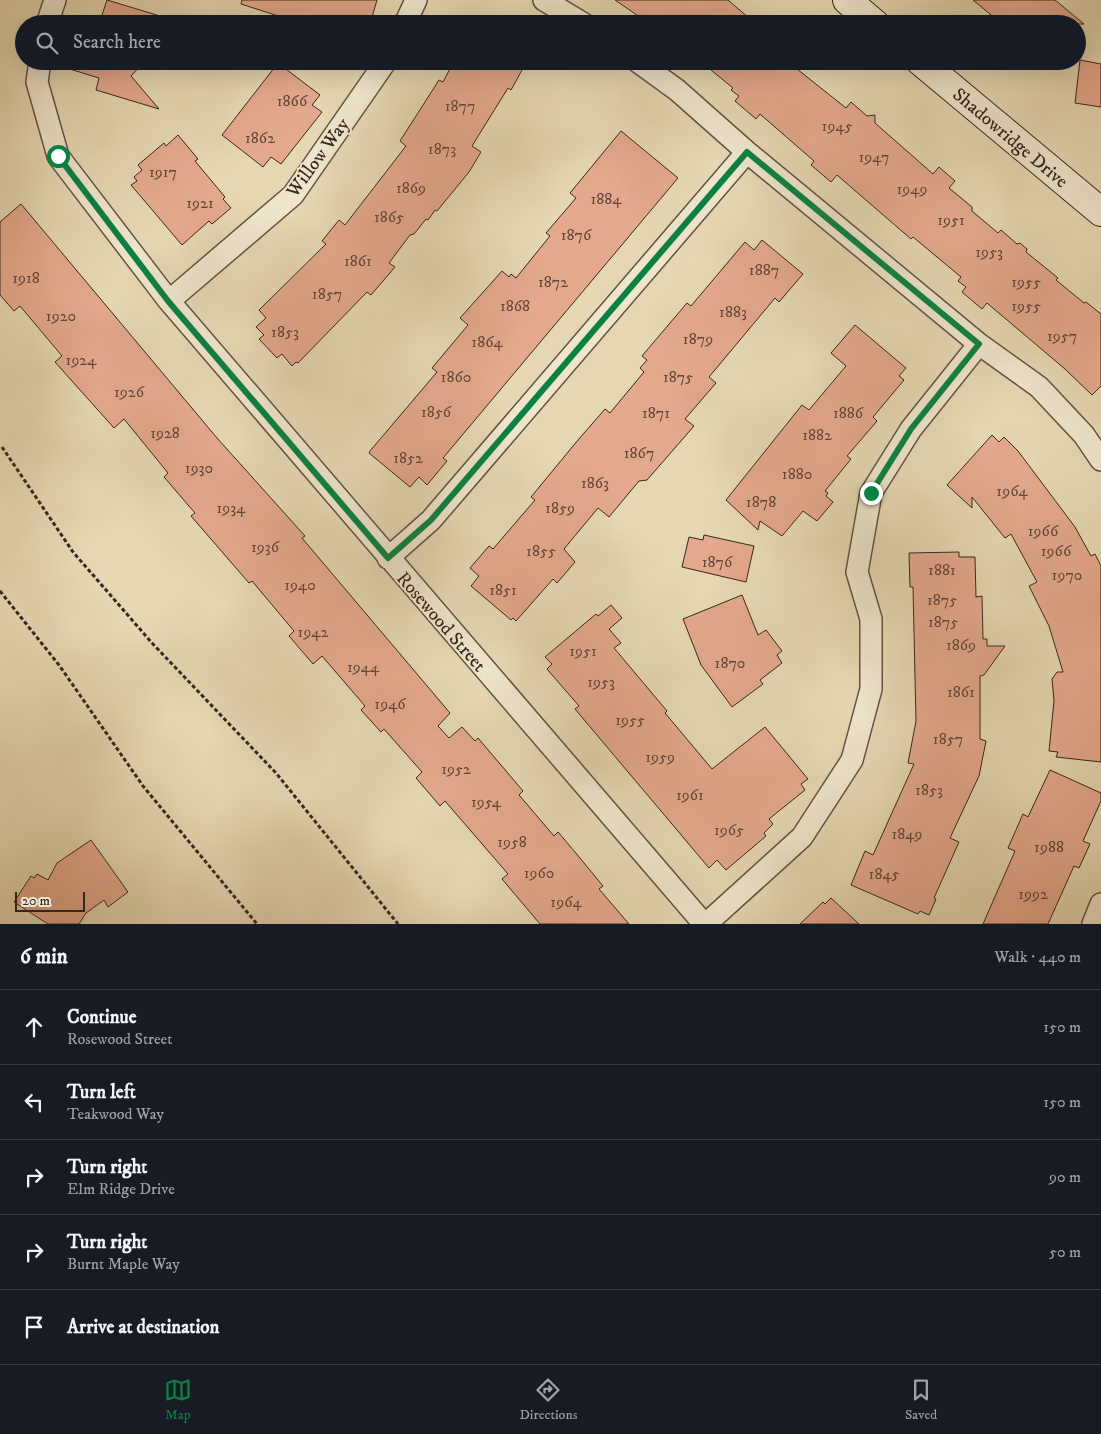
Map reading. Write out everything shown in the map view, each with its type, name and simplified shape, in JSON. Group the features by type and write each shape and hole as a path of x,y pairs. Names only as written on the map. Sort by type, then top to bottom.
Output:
{"street":[{"path":"50,15 54,0"},
{"path":"409,15 416,0"},
{"path":"544,0 569,15"},
{"path":"847,0 864,15"},
{"name":"Rosewood Street","path":"39,70 37,82 58,156 168,301 705,924"},
{"name":"Willow Way","path":"168,301 292,195 380,70"},
{"path":"649,70 677,90 747,152 979,344 1038,387 1084,435 1101,460"},
{"name":"Shadowridge Drive","path":"931,70 1101,212"},
{"path":"388,558 431,520 747,152"},
{"path":"705,924 802,837 852,760 871,688 871,619 856,572 871,493 911,429 979,344"},
{"path":"1093,924 1101,904"}],"path":[{"path":"2,447 73,552 152,644 276,773 398,924"},
{"path":"0,591 60,665 143,786 258,924"}],"building":[{"path":"107,0 157,15 102,15"},
{"path":"242,0 377,0 373,15 275,15 241,4"},
{"path":"615,0 728,0 746,15 637,15"},
{"path":"973,0 1055,0 1073,15 991,15"},
{"path":"1086,61 1101,64 1101,107 1075,103 1079,70 1086,70"},
{"path":"73,70 137,70 131,76 159,109 96,90 99,78"},
{"path":"273,70 287,70 320,95 312,105 322,112 281,164 271,157 263,167 222,135"},
{"path":"449,70 522,70 511,90 508,88 472,146 481,152 469,172 437,211 435,210 414,234 410,235 389,263 395,267 371,295 367,292 298,363 296,362 292,366 282,354 277,358 259,339 264,335 256,327 266,318 259,310 326,244 322,241 339,220 345,225 406,146 400,141 439,80 443,82"},
{"path":"711,70 798,70 846,108 851,102 867,116 875,115 875,123 933,174 939,167 955,181 949,188 972,207 972,211 998,233 1001,230 1017,244 1020,243 1027,249 1026,252 1058,278 1056,280 1101,314 1101,386 1092,395 1065,369 987,303 982,309 962,292 966,287 958,281 961,277 913,237 911,239 837,175 831,182 811,165 814,161 760,114 756,119 735,101 739,96 731,90 733,88"},
{"path":"621,131 678,178 443,458 447,461 427,485 419,477 410,487 369,453 370,451 437,372 432,368 468,325 460,318 502,271 509,277 511,274 516,278 550,236 546,233 576,198 570,193"},
{"path":"178,135 198,159 195,161 225,197 223,199 231,208 212,224 209,221 182,245 131,185 137,181 134,177 142,170 138,165 164,143 166,146"},
{"path":"21,204 217,438 305,536 302,538 450,713 438,726 449,738 462,727 475,741 478,738 523,791 519,795 554,836 558,832 603,886 599,889 629,924 540,924 502,879 508,874 445,801 440,806 416,778 422,772 384,729 381,732 361,710 365,706 322,656 313,664 289,636 294,631 252,581 249,583 191,516 195,513 164,477 168,473 124,419 114,428 55,362 62,356 20,306 14,311 0,295 0,222"},
{"path":"762,240 803,274 779,302 775,298 709,377 716,383 685,419 694,426 647,480 639,481 609,517 598,508 564,549 575,562 557,583 553,579 516,621 513,618 511,620 471,586 479,576 470,568 489,546 493,549 535,500 531,497 605,409 610,413 644,372 640,368 647,360 642,356 687,303 691,306 745,242 754,250"},
{"path":"855,325 906,368 899,376 904,380 873,417 877,421 847,456 851,459 825,491 828,493 826,496 833,502 817,521 803,511 782,536 760,521 758,530 726,500 802,405 809,410 846,366 831,353"},
{"path":"992,435 999,442 1004,437 1018,451 1075,527 1091,556 1095,554 1101,566 1101,762 1056,757 1058,752 1049,751 1054,701 1052,679 1057,672 1063,672 1049,626 1029,586 1037,582 1011,534 1005,538 972,497 972,508 947,485"},
{"path":"704,535 754,546 746,582 682,567 689,537 703,540"},
{"path":"959,552 959,557 975,557 976,597 982,596 983,639 987,639 987,646 1005,646 984,675 980,676 980,739 986,741 979,776 950,838 959,842 934,898 936,899 929,915 920,911 918,914 851,885 865,851 873,855 914,764 908,763 916,721 913,587 910,587 909,553"},
{"path":"742,595 758,635 766,630 782,651 777,655 782,663 760,680 763,684 732,707 701,665 683,619"},
{"path":"611,605 622,618 609,629 621,643 614,648 667,711 665,713 712,769 765,727 808,779 801,784 805,790 769,819 773,824 764,833 766,836 726,870 717,860 709,868 575,709 579,706 547,669 552,664 545,657 596,614 598,616"},
{"path":"1050,770 1101,793 1101,801 1083,841 1090,844 1079,868 1074,866 1048,924 983,924 1015,851 1008,848 1023,814 1028,817"},
{"path":"91,840 128,892 108,907 104,900 86,913 79,924 48,924 14,902 31,876 34,878 37,874 48,880 57,863"},
{"path":"831,898 859,924 800,924 823,902 825,904"}],"route":[{"path":"58,156 168,301 388,558 431,520 747,152 979,344 911,429 871,493"}]}
